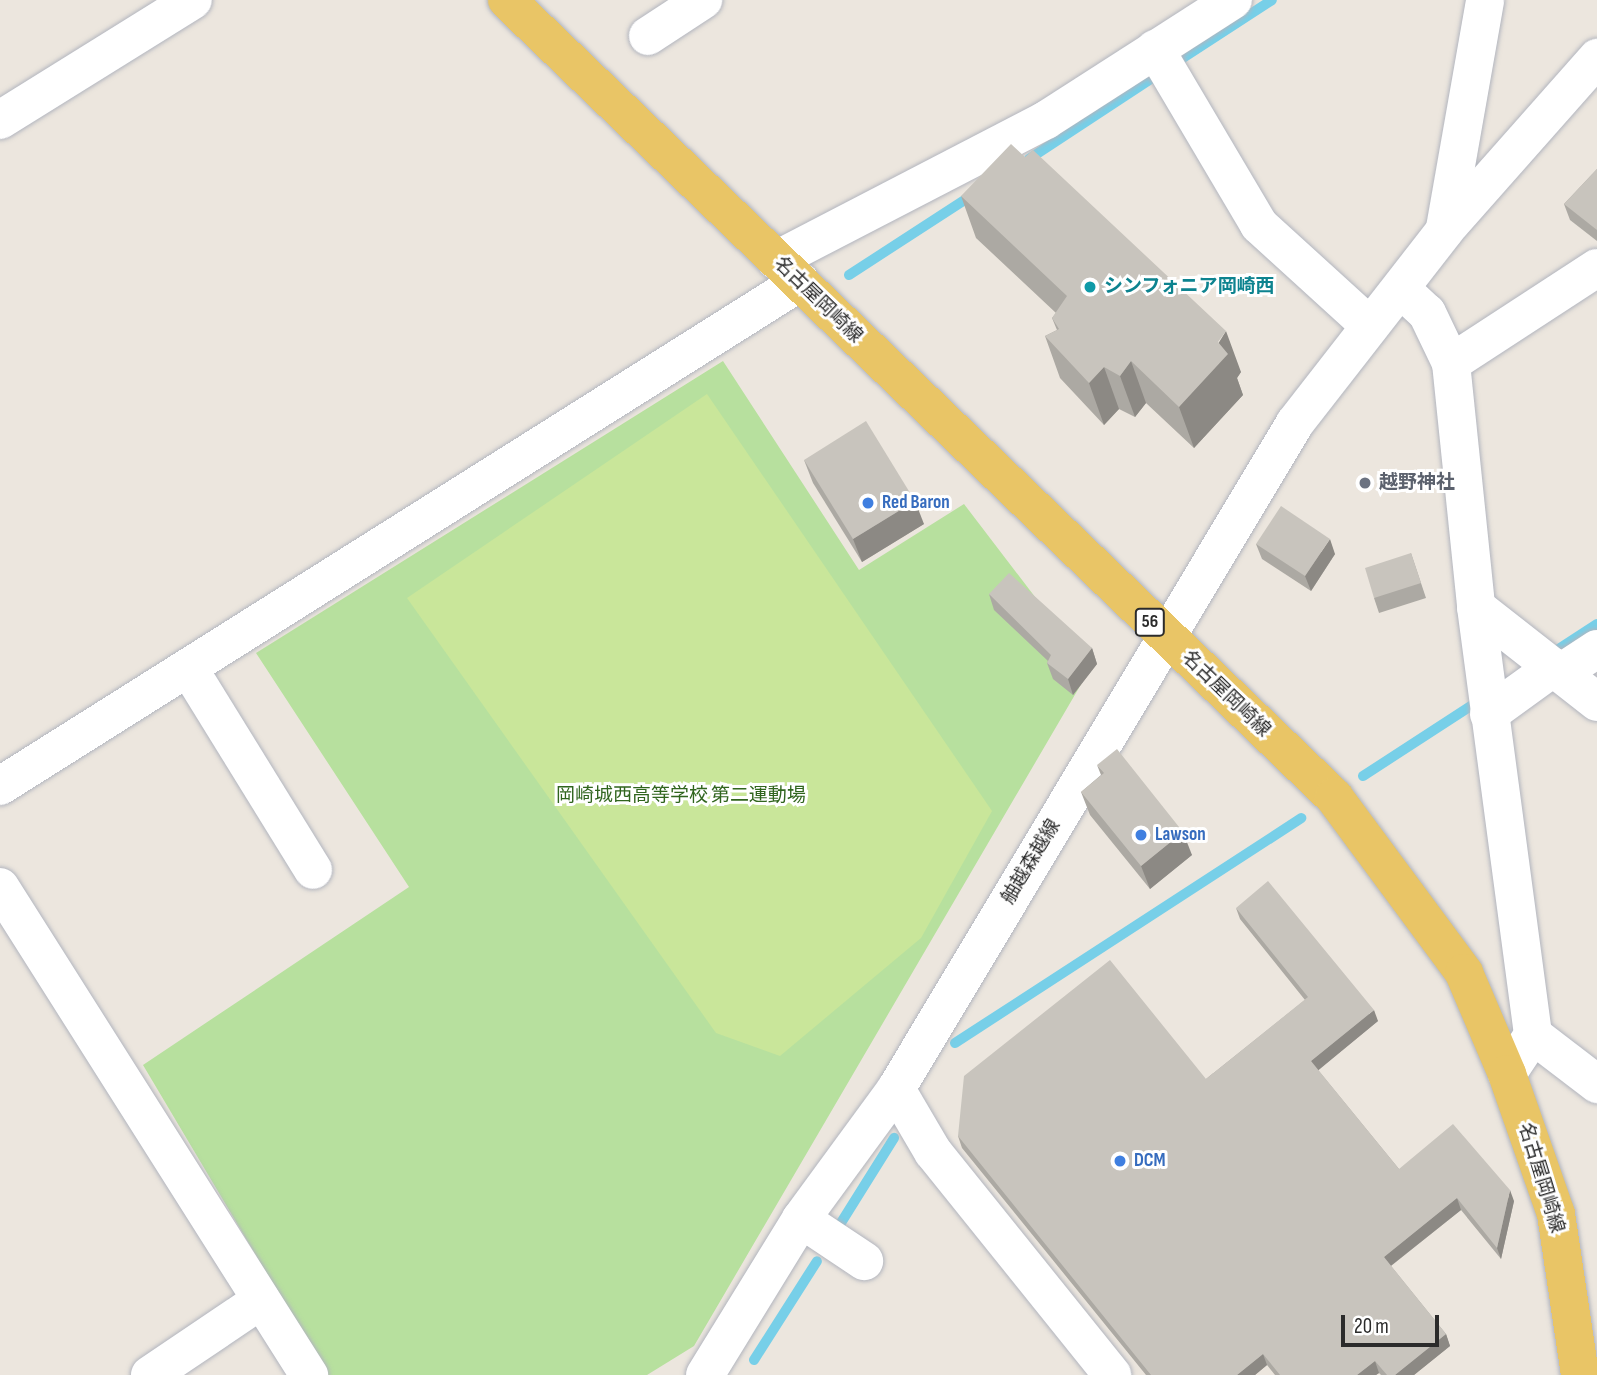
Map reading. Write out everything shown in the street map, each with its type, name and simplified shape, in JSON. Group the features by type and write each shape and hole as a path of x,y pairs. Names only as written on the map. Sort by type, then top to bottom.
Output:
{"main road":[{"name":"名古屋岡崎線","path":"507,0 1334,797 1464,973 1507,1074 1556,1214 1574,1371"}],"street":[{"path":"0,120 193,0"},
{"path":"648,36 703,0"},
{"path":"1445,230 1485,0"},
{"path":"0,786 189,668 788,271 1046,120 1224,2"},
{"path":"1155,48 1259,225 1370,326"},
{"name":"舳越森越線","path":"705,1375 801,1219 896,1089 1295,424 1370,326 1402,290 1445,230 1597,58"},
{"path":"1451,363 1597,268"},
{"path":"1402,290 1427,313 1451,363 1476,607 1533,1034 1507,1074"},
{"path":"1476,607 1597,702"},
{"path":"1488,701 1550,663 1597,649"},
{"path":"189,668 313,870"},
{"path":"0,887 309,1375"},
{"path":"1533,1034 1597,1084"},
{"path":"896,1089 933,1152 1112,1375"},
{"path":"801,1219 864,1261"},
{"path":"150,1375 261,1300"}],"green space":[{"name":"岡崎城西高等学校 第二運動場","path":"723,361 859,570 964,504 1090,669 694,1346 647,1375 327,1375 143,1065 409,887 256,653"},
{"path":"707,394 992,811 921,938 780,1056 716,1033 407,598"}],"building":[{"name":"シンフォニア岡崎西","path":"1011,144 1025,157 1033,150 1226,331 1218,342 1228,354 1179,407 1131,361 1120,376 1104,367 1089,383 1045,336 1059,329 1052,318 1067,296 961,196"},
{"path":"1597,169 1597,230 1564,204"},
{"name":"Red Baron","path":"866,421 915,501 853,539 804,460"},
{"path":"1281,506 1330,539 1305,576 1256,544"},
{"path":"1411,553 1421,583 1374,598 1365,568"},
{"path":"1009,573 1092,648 1068,679 1047,663 1051,655 989,594"},
{"name":"Lawson","path":"1117,749 1183,832 1141,866 1081,792 1104,773 1097,765"},
{"name":"DCM","path":"1268,881 1374,1010 1311,1061 1399,1169 1453,1124 1510,1190 1497,1248 1457,1198 1384,1257 1446,1334 1395,1375 1387,1375 1375,1361 1357,1375 1280,1375 1263,1354 1237,1375 1151,1375 958,1136 964,1076 1110,960 1206,1079 1308,997 1236,908"}],"waterway":[{"path":"1172,65 1272,0"},
{"path":"1029,159 1160,73"},
{"path":"849,275 972,195"},
{"path":"1551,654 1597,624"},
{"path":"1363,776 1480,700"},
{"path":"955,1043 1301,818"},
{"path":"839,1226 894,1138"},
{"path":"754,1360 817,1261"}],"place":[{"name":"シンフォニア岡崎西","path":"1090,287"},
{"name":"越野神社","path":"1365,483"},
{"name":"Red Baron","path":"868,503"},
{"name":"Lawson","path":"1141,835"},
{"name":"DCM","path":"1120,1161"}]}
